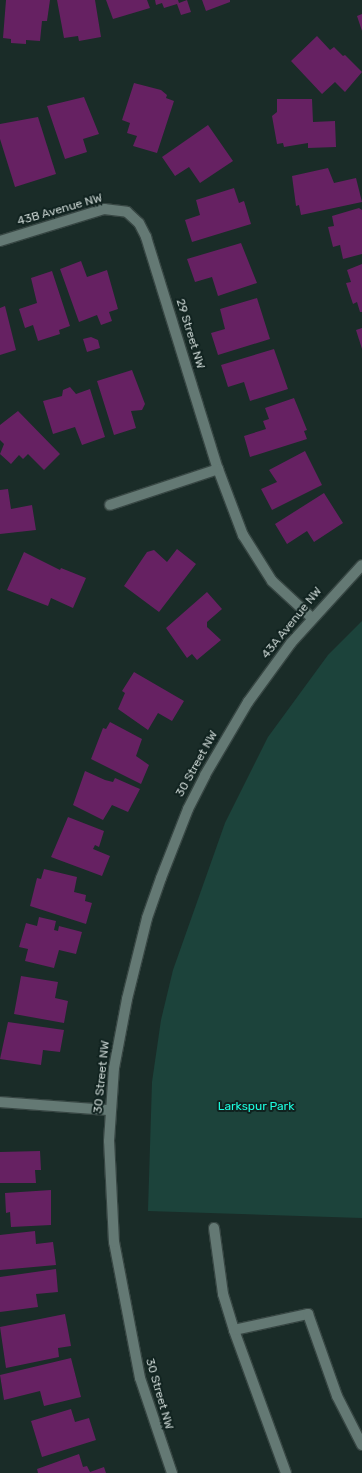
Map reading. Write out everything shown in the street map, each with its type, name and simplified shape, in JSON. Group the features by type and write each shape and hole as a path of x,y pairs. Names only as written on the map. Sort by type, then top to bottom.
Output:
{"street":[{"name":"43B Avenue NW","path":"0,241 104,209 127,212"},
{"name":"29 Street NW","path":"127,212 139,223 146,237 218,469 254,557 272,581 312,618"},
{"path":"110,505 218,469"},
{"name":"43A Avenue NW","path":"248,702 312,618 362,566"},
{"name":"30 Street NW","path":"172,1473 150,1415 129,1332 113,1228 110,1110 120,1033 147,918 188,809 248,702"},
{"path":"0,1102 110,1110"},
{"path":"214,1228 223,1294 234,1330 286,1473"},
{"path":"234,1330 308,1314 337,1396 362,1445"}],"green space":[{"name":"Larkspur Park","path":"362,621 362,1218 148,1211 152,1082 161,1020 173,970 225,823 268,737 328,655"}],"building":[{"path":"6,0 50,0 47,21 42,21 40,41 26,40 26,44 11,43 11,39 3,38"},
{"path":"57,0 95,0 101,37 79,41 78,36 64,38"},
{"path":"106,0 147,0 150,8 113,19"},
{"path":"155,0 178,0 179,3 187,0 191,12 181,15 177,4 164,8 162,3 156,5"},
{"path":"202,0 230,0 230,2 206,11"},
{"path":"362,14 362,31 357,16"},
{"path":"317,36 330,50 334,47 343,56 345,55 362,72 345,92 335,82 322,94 291,61"},
{"path":"134,83 161,90 167,95 166,98 174,101 157,153 133,146 137,136 127,133 130,123 122,120"},
{"path":"84,97 99,134 83,139 87,152 65,159 47,106"},
{"path":"277,99 312,99 313,122 335,121 336,147 308,148 308,143 284,147 283,143 277,144 272,116 277,112"},
{"path":"38,117 56,174 15,187 0,139 0,124"},
{"path":"208,125 233,161 200,183 189,167 175,176 162,157"},
{"path":"328,168 334,183 356,178 362,202 301,215 299,205 296,206 292,176"},
{"path":"234,188 239,203 244,201 251,224 192,242 185,220 200,215 196,200"},
{"path":"359,208 362,210 362,254 343,259 340,245 333,247 328,227 334,226 332,216"},
{"path":"241,243 257,283 218,296 212,277 195,282 187,259"},
{"path":"81,261 87,277 107,270 118,309 109,312 112,321 101,325 97,315 79,322 60,269"},
{"path":"362,264 362,312 360,312 357,302 353,304 346,283 351,282 347,270"},
{"path":"52,271 70,326 59,330 60,334 38,341 33,325 25,328 19,309 37,303 31,278"},
{"path":"257,298 270,339 218,355 211,333 225,329 220,309"},
{"path":"5,306 16,350 0,355 0,308"},
{"path":"362,328 362,349 356,330"},
{"path":"91,337 98,340 100,348 87,352 83,339"},
{"path":"274,349 288,389 250,401 244,382 228,387 221,365"},
{"path":"132,370 145,404 142,410 131,411 136,428 114,435 97,381"},
{"path":"70,387 76,394 90,389 105,437 82,445 75,427 53,434 43,401 62,396 63,390"},
{"path":"294,398 307,430 304,431 307,439 250,457 244,436 266,429 263,421 269,419 265,408"},
{"path":"18,411 60,454 44,470 28,454 23,459 19,455 11,464 0,454 4,444 0,440 0,425"},
{"path":"305,451 322,485 272,510 261,489 277,482 269,470"},
{"path":"8,489 11,509 32,505 36,530 0,534 0,490"},
{"path":"324,493 343,523 314,542 307,531 287,544 275,524"},
{"path":"177,549 196,564 159,612 124,586 147,552 154,550 167,562"},
{"path":"24,552 60,570 61,568 86,578 73,608 51,598 48,606 7,590"},
{"path":"207,592 222,609 207,622 207,627 221,640 197,660 192,654 187,658 166,628"},
{"path":"134,672 184,701 172,721 158,713 148,730 118,709 125,693 122,691"},
{"path":"110,722 142,739 136,756 149,765 141,784 91,759 103,728 106,729"},
{"path":"85,771 113,782 115,778 140,789 128,812 112,805 103,820 73,805"},
{"path":"68,817 104,831 99,847 95,845 93,849 110,856 102,876 51,857"},
{"path":"44,869 77,877 74,892 86,895 85,901 92,903 86,924 30,906 37,878 41,879"},
{"path":"39,917 56,921 54,930 58,931 59,926 82,932 76,954 59,950 54,968 25,961 28,949 19,947 26,923 37,926"},
{"path":"21,976 58,982 55,998 68,1001 64,1023 14,1014"},
{"path":"8,1022 64,1030 60,1052 43,1050 41,1065 0,1059"},
{"path":"40,1151 41,1170 35,1170 36,1183 0,1183 0,1152"},
{"path":"51,1190 51,1225 11,1227 10,1212 6,1213 5,1193"},
{"path":"35,1231 36,1244 53,1242 56,1265 0,1270 0,1235"},
{"path":"56,1269 58,1292 36,1294 38,1307 0,1312 0,1277"},
{"path":"65,1314 71,1346 58,1348 59,1357 6,1368 0,1327"},
{"path":"71,1358 81,1397 44,1406 40,1391 4,1400 0,1375"},
{"path":"71,1409 75,1422 89,1418 96,1440 42,1457 31,1421"},
{"path":"79,1454 83,1467 87,1466 90,1472 104,1467 106,1473 38,1473 37,1469"}]}
